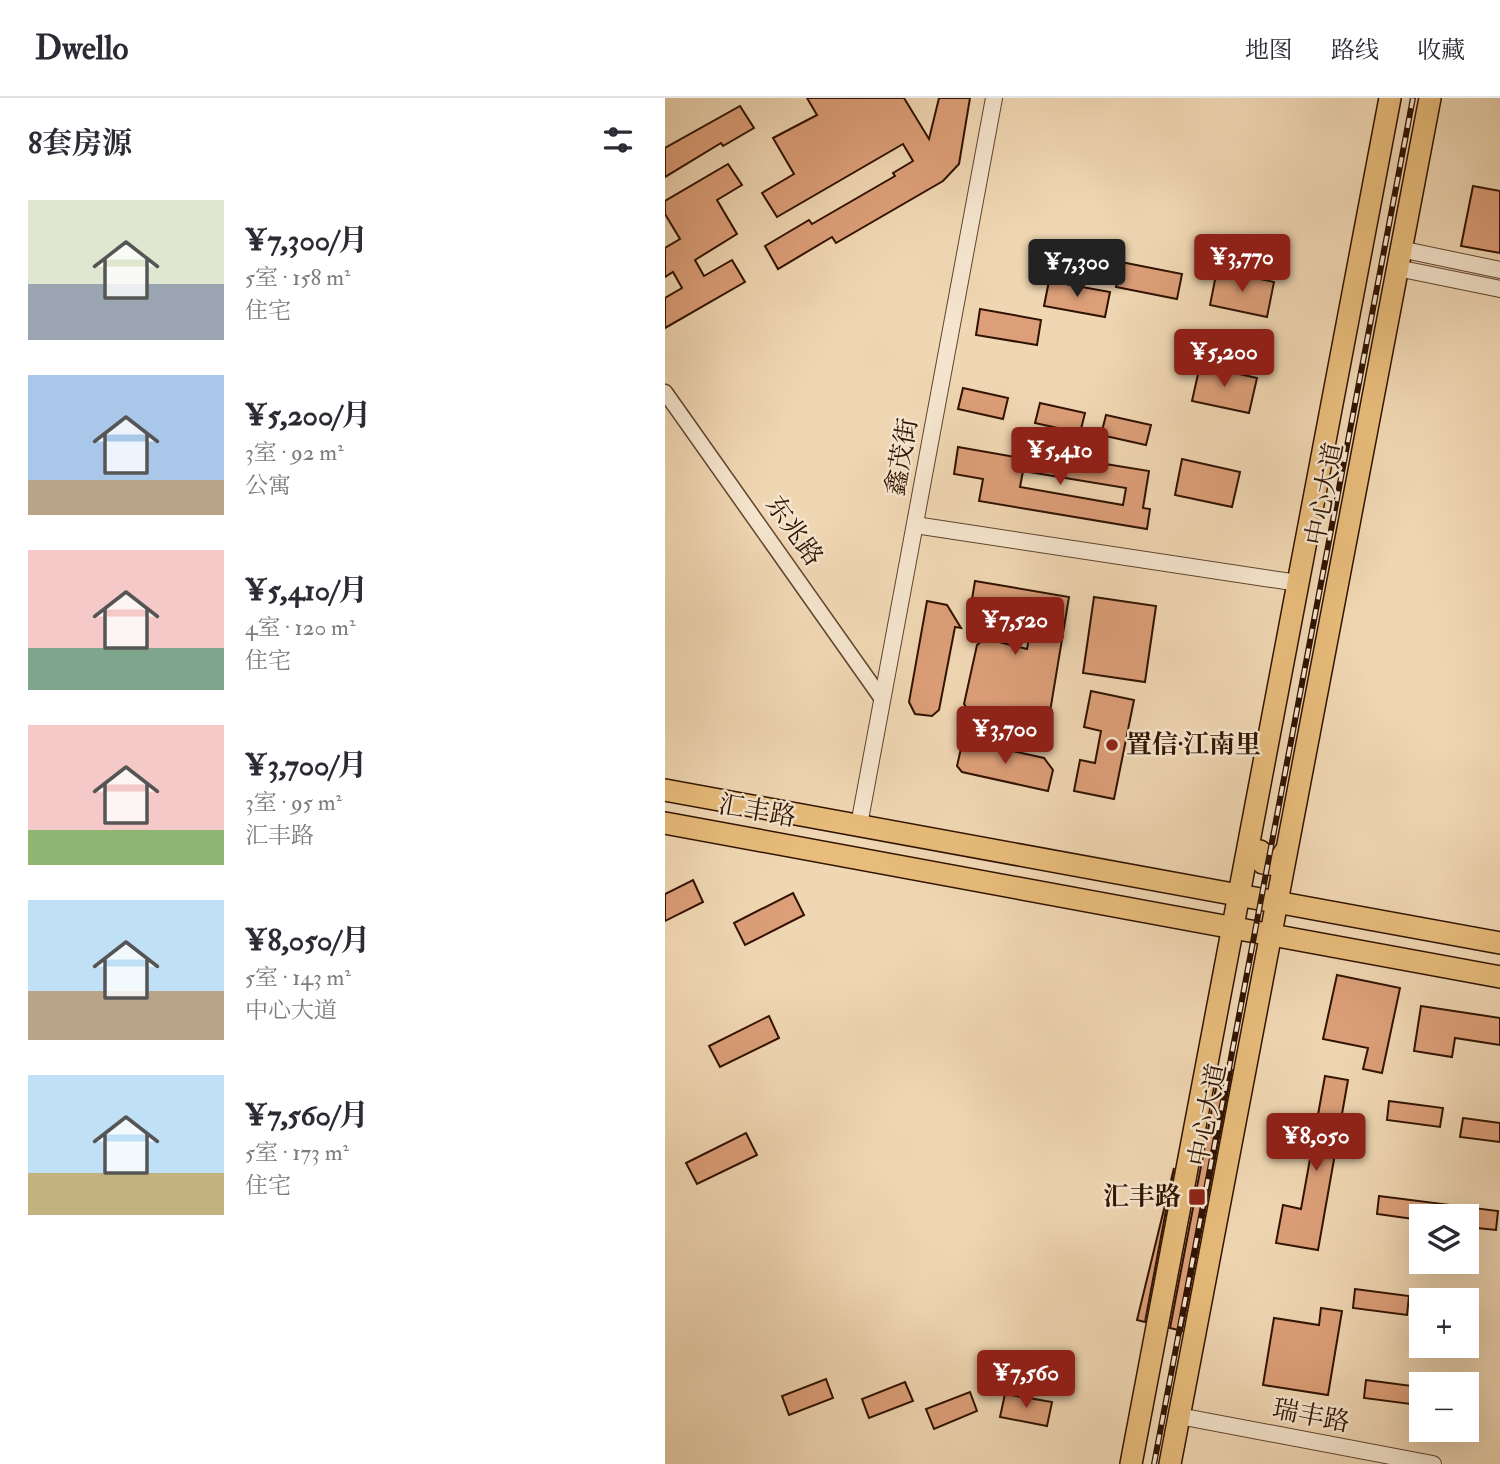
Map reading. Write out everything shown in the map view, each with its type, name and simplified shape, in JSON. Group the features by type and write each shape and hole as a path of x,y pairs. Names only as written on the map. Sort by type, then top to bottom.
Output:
{"main road":[{"name":"中心大道","path":"1184,1389 1182,1342 1253,974 1252,931 1246,895 1276,698 1390,98"},
{"name":"中心大道","path":"1131,1464 1145,1388 1164,1341 1233,972 1228,952 1252,931 1277,901 1430,98"},
{"name":"中心大道","path":"1246,895 1260,850 1274,771 1276,698"},
{"name":"汇丰路","path":"665,790 1500,943"},
{"name":"汇丰路","path":"665,823 1500,977"},
{"path":"1260,850 1263,863 1269,866 1276,866 1285,852"},
{"name":"中心大道","path":"1170,1464 1184,1389 1252,931"}],"street":[{"name":"鑫茂街","path":"859,825 993,98"},
{"path":"1399,259 1500,270"},
{"path":"1399,259 1500,289"},
{"name":"东兆路","path":"665,392 882,699"},
{"path":"915,525 1298,583"},
{"name":"瑞丰路","path":"1179,1416 1433,1464"}],"building":[{"path":"807,98 904,98 929,139 939,98 970,98 959,164 943,181 836,243 832,237 778,269 765,246 809,220 812,224 895,176 893,173 913,161 903,144 777,217 762,193 794,174 773,138 817,115"},
{"path":"740,106 754,128 723,146 721,143 665,177 665,148"},
{"path":"728,164 742,185 717,200 737,234 695,260 704,276 732,260 745,282 665,328 665,298 682,288 673,272 665,277 665,248 680,239 665,214 665,201"},
{"path":"1473,186 1500,191 1500,253 1461,246"},
{"path":"1121,262 1182,274 1177,299 1116,287"},
{"path":"1217,270 1274,282 1267,317 1210,305"},
{"path":"1049,281 1110,292 1105,317 1044,306"},
{"path":"980,309 1041,320 1037,345 976,335"},
{"path":"1200,365 1257,378 1249,413 1192,401"},
{"path":"963,388 1008,398 1003,419 958,409"},
{"path":"1040,403 1085,413 1080,433 1035,423"},
{"path":"1106,415 1151,425 1146,445 1101,435"},
{"path":"958,447 1060,465 1062,457 1149,471 1143,508 1150,509 1147,529 979,501 983,479 954,474","holes":["1023,471 1126,488 1123,505 1020,487"]},
{"path":"1182,459 1240,472 1232,507 1175,495"},
{"path":"975,581 1069,597 1047,730 1037,736 978,723 964,704 977,645 992,633 967,629","holes":["996,616 1032,622 1027,649 991,640"]},
{"path":"1094,597 1156,606 1145,682 1083,673"},
{"path":"927,601 947,605 961,628 955,627 939,710 932,716 915,714 909,702"},
{"name":"置信·江南里","path":"1091,691 1134,700 1114,799 1074,791 1080,760 1095,763 1101,731 1084,727"},
{"path":"963,740 1044,758 1053,770 1048,791 962,772 957,766"},
{"path":"693,880 703,902 665,921 665,894"},
{"path":"793,893 804,915 745,945 734,923"},
{"path":"1337,975 1400,988 1382,1073 1363,1069 1368,1048 1323,1039"},
{"path":"1421,1006 1500,1018 1500,1045 1455,1038 1452,1057 1414,1051"},
{"path":"769,1016 779,1038 720,1067 709,1046"},
{"path":"1220,1067 1232,1070 1182,1331 1170,1328"},
{"path":"1325,1076 1348,1080 1318,1250 1276,1243 1283,1205 1301,1209"},
{"path":"1389,1101 1443,1108 1440,1127 1387,1120"},
{"path":"1463,1118 1500,1123 1500,1142 1460,1137"},
{"path":"746,1133 757,1155 697,1184 686,1163"},
{"path":"1174,1168 1145,1322 1137,1320"},
{"path":"1379,1196 1442,1204 1409,1204 1409,1218 1377,1214"},
{"path":"1479,1209 1498,1211 1496,1230 1479,1228"},
{"path":"1355,1289 1409,1296 1407,1315 1353,1308"},
{"path":"1321,1308 1342,1311 1328,1395 1263,1385 1274,1318 1319,1325"},
{"path":"826,1379 833,1398 789,1415 782,1396"},
{"path":"1366,1380 1409,1386 1409,1404 1364,1398"},
{"path":"905,1382 913,1401 869,1418 862,1399"},
{"path":"970,1392 977,1411 934,1429 926,1409"},
{"path":"1005,1394 1052,1402 1047,1426 1000,1417"}],"railway":[{"path":"1154,1464 1413,98"}],"place":[{"name":"置信·江南里","path":"1112,745"},
{"name":"汇丰路","path":"1197,1197"}]}
